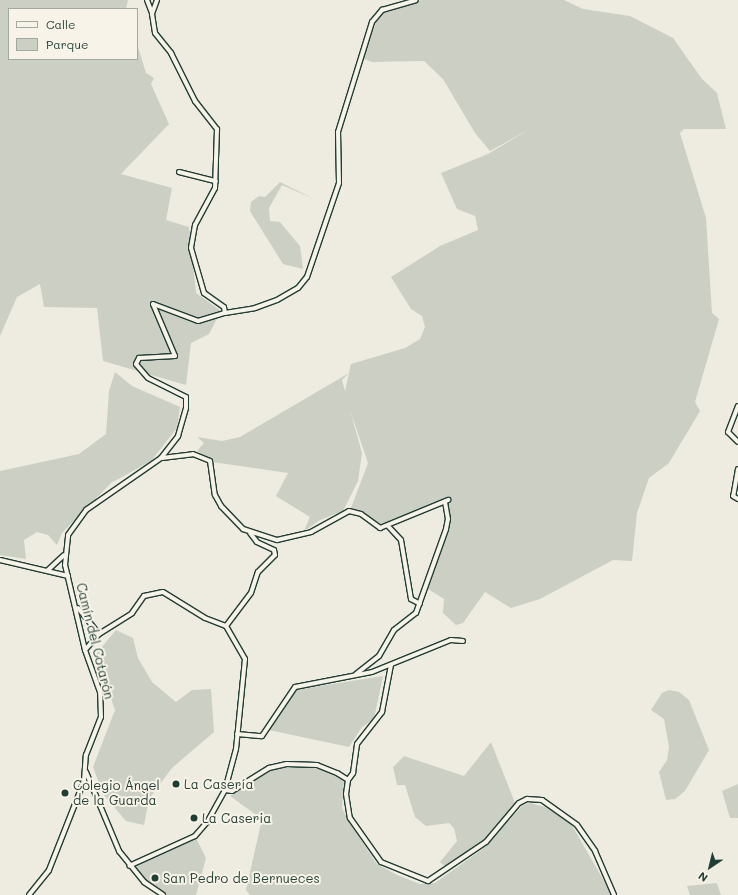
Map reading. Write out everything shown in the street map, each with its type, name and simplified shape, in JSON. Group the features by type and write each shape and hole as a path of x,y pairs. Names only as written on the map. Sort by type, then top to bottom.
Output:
{"street":[{"path":"147,0 152,14 155,33 171,52 195,101 217,129 216,181 195,225 191,248 204,293 224,307 225,313 255,308 277,300 298,288 307,277 339,183 338,132 372,22 382,10 416,0"},
{"path":"152,14 157,0"},
{"path":"179,172 216,181"},
{"name":"Camín del Cotarón","path":"29,895 49,870 85,772 86,755 102,708 100,692 85,650 68,576 64,555 68,535 86,510 161,458 178,436 186,402 183,393 148,378 136,364 139,358 175,356 153,304 198,321 225,313"},
{"path":"738,406 728,432 738,442"},
{"path":"161,458 193,454 210,461 217,501 250,533 276,554 258,572 251,593 226,626"},
{"path":"738,469 732,496 738,500"},
{"path":"250,533 277,540 290,539 328,525 349,511 361,514 376,526 388,526 447,501 448,519 420,604 413,618 394,630 379,656 356,674"},
{"path":"388,526 400,540 410,581 410,595 420,604"},
{"path":"48,570 64,555"},
{"path":"0,560 48,570 68,576"},
{"path":"85,650 99,634 132,613 144,596 154,592 170,595 205,618 226,626 245,659 237,734 225,790 208,821 195,836 129,866"},
{"path":"76,606 99,634"},
{"path":"237,734 262,736 295,687 333,682 356,674 391,665 451,640 463,641"},
{"path":"391,665 382,712 358,744 354,774 348,780 346,794 350,818 381,862 410,876 433,878 486,842 519,803 527,799 542,800 577,825 595,851 614,895"},
{"path":"225,790 232,790 269,768 287,764 317,765 348,780"},
{"path":"85,772 118,851 129,866 151,888 163,895"}],"green space":[{"path":"0,0 128,0 126,8 8,8 8,60 138,60 138,47 146,73 154,78 151,84 169,124 121,174 172,188 166,220 189,227 196,293 221,311 209,334 191,343 186,385 103,361 97,308 44,307 40,284 17,297 0,336"},
{"path":"421,0 564,0 583,9 630,16 673,38 702,79 717,93 726,129 684,129 680,133 706,218 712,313 719,319 695,402 700,411 669,463 649,478 637,513 632,561 613,560 540,599 511,608 485,592 463,623 456,625 443,613 444,599 428,589 448,530 448,500 444,499 383,525 351,508 368,463 350,410 362,453 358,481 343,511 320,520 304,531 310,517 276,496 288,473 212,462 197,451 204,443 197,437 222,441 240,437 349,373 351,364 405,348 420,339 425,327 422,316 411,309 391,277 440,246 478,230 475,216 457,209 441,173 488,154 528,130 490,151 475,133 443,79 424,61 372,62 362,58 379,15","holes":["349,373 345,391 342,380"]},
{"path":"280,182 314,199 282,185 269,208 270,221 280,222 300,246 303,269 283,264 250,211 251,202 259,196 265,197"},
{"path":"115,372 132,386 180,407 177,428 151,461 111,483 62,533 57,545 48,535 37,532 24,540 26,559 0,555 0,471 79,454 106,434 109,391"},
{"path":"116,630 133,638 138,658 152,682 176,702 192,690 211,689 214,732 172,768 149,799 144,825 126,821 103,794 93,767 115,710 96,654"},
{"path":"383,676 374,719 362,727 349,747 269,730 295,690"},
{"path":"669,690 679,692 689,700 709,750 685,791 675,799 666,800 659,772 667,760 669,747 664,719 651,710 662,693"},
{"path":"491,742 515,803 484,841 446,867 440,862 457,841 454,828 449,823 426,826 415,817 405,785 397,785 393,767 404,756 464,776"},
{"path":"299,766 322,769 344,781 342,808 350,824 377,864 397,875 420,884 435,883 484,848 523,805 530,803 556,810 570,822 612,895 250,895 246,890 262,819 230,796 273,769"},
{"path":"738,784 738,818 730,818 722,791"},
{"path":"195,836 206,858 196,895 163,895 151,888 129,866"},
{"path":"717,883 721,895 690,895 687,886"}],"place":[{"name":"La Casería","path":"176,784"},
{"name":"Colegio Ángel de la Guarda","path":"65,793"},
{"name":"La Caseria","path":"194,818"},
{"name":"San Pedro de Bernueces","path":"155,878"}]}
